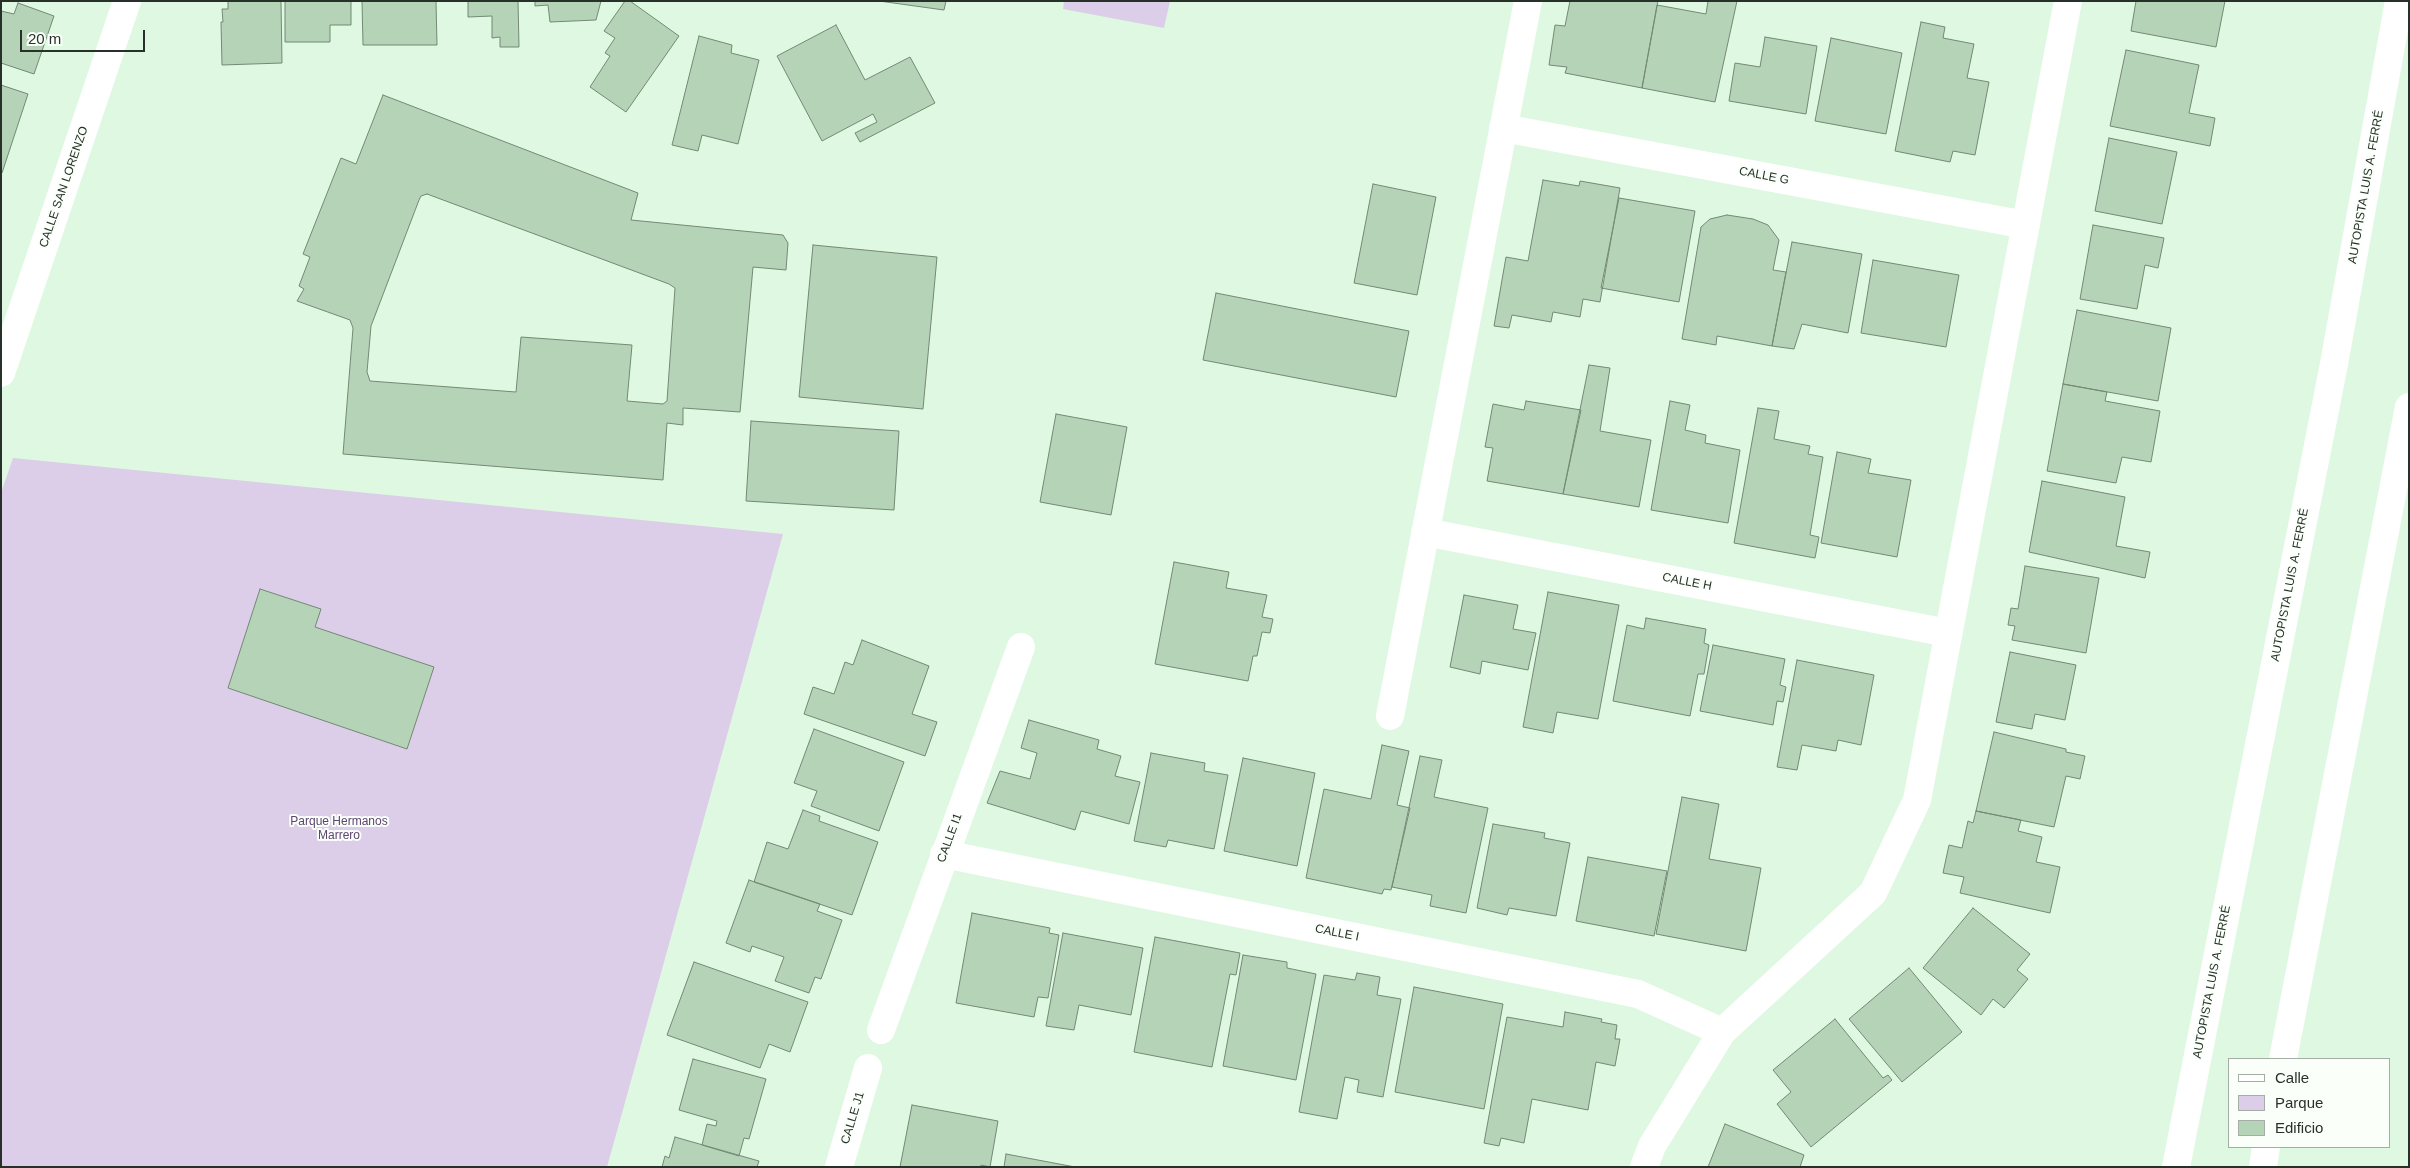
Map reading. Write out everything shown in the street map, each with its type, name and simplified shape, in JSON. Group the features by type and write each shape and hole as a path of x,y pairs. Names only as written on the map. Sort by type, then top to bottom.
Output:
{"main road":[{"name":"CALLE SAN LORENZO","path":"1,373 127,1"},
{"path":"1390,716 1528,1"},
{"path":"1644,1167 1652,1146 1722,1032 1873,893 1917,800 2068,1"},
{"name":"AUTOPISTA LUIS A. FERRÉ","path":"2176,1167 2334,364 2399,1"},
{"name":"CALLE G","path":"1503,128 2026,225"},
{"path":"2283,1058 2409,407"},
{"name":"CALLE H","path":"1425,532 1948,633"},
{"name":"CALLE I1","path":"881,1030 944,854 1022,647"},
{"name":"CALLE I","path":"944,854 1638,994 1722,1032"},
{"name":"CALLE J1","path":"839,1167 868,1068"},
{"path":"2263,1167 2266,1148"}],"green space":[{"path":"1064,1 1170,1 1164,28 1063,9"},
{"name":"Parque Hermanos Marrero","path":"13,458 783,534 607,1167 1,1167 1,493"}],"building":[{"path":"228,1 281,1 282,63 222,65 222,9 228,9"},
{"path":"285,1 351,1 351,25 330,25 330,42 285,42"},
{"path":"362,1 436,1 437,45 363,45"},
{"path":"468,1 518,1 519,47 500,47 500,37 492,38 492,16 468,17"},
{"path":"535,1 601,1 596,20 550,22 548,5 535,6"},
{"path":"625,1 630,1 679,36 626,112 590,87 610,56 605,53 615,38 604,31"},
{"path":"879,1 946,1 944,10"},
{"path":"1570,1 1658,1 1642,88 1565,73 1567,67 1549,65 1555,25 1565,26"},
{"path":"1708,1 1737,1 1715,102 1642,88 1657,5 1706,14"},
{"path":"2136,1 2225,1 2216,47 2131,31"},
{"path":"18,3 54,16 34,74 1,63 1,11 14,14"},
{"path":"1921,22 1945,27 1943,38 1974,44 1967,78 1989,82 1975,155 1953,151 1950,162 1895,151"},
{"path":"836,25 865,80 910,57 935,103 860,142 855,133 877,122 873,114 822,141 777,56"},
{"path":"699,36 732,45 731,53 759,60 738,144 702,135 698,151 672,145"},
{"path":"1765,37 1817,46 1806,114 1729,101 1735,63 1760,67"},
{"path":"1831,38 1902,53 1886,134 1815,121"},
{"path":"2126,50 2199,65 2189,113 2215,118 2210,146 2110,126"},
{"path":"1,85 28,94 2,173 1,173"},
{"path":"383,95 638,193 631,220 783,235 788,243 786,270 753,267 740,412 683,408 683,425 667,423 663,480 343,454 353,328 350,320 297,301 304,289 299,286 310,257 303,254 341,158 356,164","holes":["427,194 669,284 675,288 667,401 663,404 627,401 632,345 521,337 516,392 370,381 367,372 371,326 419,200 421,196"]},
{"path":"2109,138 2177,152 2162,224 2095,211"},
{"path":"1543,180 1579,186 1580,181 1620,188 1600,302 1583,299 1580,317 1553,312 1551,322 1512,315 1509,328 1494,326 1506,257 1528,261"},
{"path":"1373,184 1436,197 1417,295 1354,283"},
{"path":"1619,198 1695,211 1679,302 1601,288"},
{"path":"1727,215 1753,219 1768,225 1779,240 1773,270 1786,272 1772,346 1717,336 1716,345 1682,339 1701,227 1710,219"},
{"path":"2093,225 2164,238 2158,268 2145,265 2137,309 2080,299"},
{"path":"1792,242 1862,254 1848,333 1802,324 1794,349 1772,346"},
{"path":"813,245 937,257 923,409 799,397"},
{"path":"1873,260 1959,275 1946,347 1861,333"},
{"path":"1216,293 1409,331 1396,397 1203,360"},
{"path":"2077,310 2171,328 2158,401 2063,384"},
{"path":"1589,365 1610,368 1600,431 1651,440 1639,507 1563,494"},
{"path":"2063,384 2107,392 2105,401 2160,411 2151,462 2122,457 2116,483 2047,471"},
{"path":"1526,401 1581,410 1563,494 1487,481 1493,448 1485,447 1493,404 1524,410"},
{"path":"1670,401 1690,405 1685,430 1706,435 1705,443 1740,450 1728,523 1651,510"},
{"path":"1758,408 1779,411 1774,439 1810,446 1808,454 1823,457 1810,535 1819,537 1815,558 1734,543"},
{"path":"1056,414 1127,427 1111,515 1040,502"},
{"path":"751,421 899,431 894,510 746,501"},
{"path":"1837,452 1871,459 1868,473 1911,480 1897,557 1821,543"},
{"path":"2042,481 2125,497 2116,546 2150,552 2145,578 2029,552"},
{"path":"1174,562 1229,572 1226,588 1267,595 1262,617 1273,619 1270,633 1262,632 1257,656 1253,656 1248,681 1155,664"},
{"path":"2025,566 2099,578 2086,653 2012,640 2015,626 2008,625 2011,608 2018,609"},
{"path":"260,589 321,609 315,627 434,667 407,749 228,688"},
{"path":"1548,592 1619,605 1598,719 1557,712 1553,733 1523,727"},
{"path":"1464,595 1518,605 1513,629 1536,633 1528,670 1482,661 1480,674 1450,667"},
{"path":"1646,618 1706,629 1704,643 1709,645 1704,674 1698,674 1690,716 1613,701 1627,625 1644,629"},
{"path":"862,640 929,666 912,714 937,722 925,756 804,714 813,687 834,694 845,662 853,665"},
{"path":"1713,645 1785,659 1780,685 1786,687 1783,702 1777,701 1773,725 1700,711"},
{"path":"2010,652 2076,665 2065,720 2035,714 2032,729 1996,722"},
{"path":"1797,660 1874,675 1861,745 1838,740 1836,751 1802,745 1797,770 1777,767"},
{"path":"1029,720 1099,740 1097,749 1121,756 1115,776 1140,782 1129,824 1081,811 1075,830 987,803 1000,771 1030,779 1037,753 1021,748"},
{"path":"814,729 904,762 879,831 811,806 817,791 794,783"},
{"path":"1994,732 2066,749 2066,752 2085,756 2080,779 2066,776 2054,827 1976,811"},
{"path":"1382,745 1409,751 1397,805 1410,808 1391,890 1384,889 1382,894 1306,878 1324,789 1371,799"},
{"path":"1151,753 1205,763 1204,771 1228,775 1214,849 1168,840 1166,847 1134,841"},
{"path":"1420,756 1442,760 1434,797 1488,808 1466,913 1430,906 1432,895 1392,887"},
{"path":"1243,758 1315,773 1297,866 1224,851"},
{"path":"1682,797 1719,804 1709,859 1761,868 1746,951 1656,934"},
{"path":"803,810 820,816 819,821 878,842 852,915 754,882 767,842 788,849"},
{"path":"1976,811 2021,820 2018,831 2042,837 2036,862 2060,867 2050,913 1960,893 1964,877 1943,873 1949,845 1962,848 1968,821 1973,823"},
{"path":"1493,824 1545,833 1544,838 1570,843 1556,916 1509,908 1507,915 1477,908"},
{"path":"1588,857 1667,871 1654,936 1576,921"},
{"path":"749,880 820,904 817,911 842,920 821,979 815,977 809,993 775,981 784,957 752,946 750,952 726,943"},
{"path":"1973,908 2030,954 2017,970 2028,979 2004,1008 1993,999 1981,1015 1923,968"},
{"path":"972,913 1050,928 1049,933 1059,935 1048,998 1038,997 1034,1017 956,1003"},
{"path":"1063,933 1143,948 1131,1015 1079,1005 1074,1030 1046,1026"},
{"path":"1155,937 1240,953 1236,975 1230,974 1212,1067 1134,1052"},
{"path":"1243,955 1287,962 1287,968 1316,974 1296,1080 1223,1066"},
{"path":"694,962 808,1002 790,1052 769,1044 760,1068 667,1035"},
{"path":"1909,968 1962,1032 1902,1082 1849,1019"},
{"path":"1357,973 1380,977 1377,995 1401,999 1383,1097 1357,1092 1359,1080 1345,1077 1337,1119 1299,1112 1324,975 1355,980"},
{"path":"1414,987 1503,1004 1484,1109 1395,1092"},
{"path":"1565,1012 1602,1019 1601,1022 1617,1025 1615,1039 1620,1039 1615,1066 1596,1062 1588,1110 1532,1099 1524,1143 1501,1138 1499,1146 1484,1143 1507,1017 1563,1027"},
{"path":"1835,1019 1883,1078 1888,1075 1892,1080 1811,1147 1777,1104 1791,1092 1773,1070"},
{"path":"693,1059 766,1079 749,1139 744,1138 739,1156 702,1145 707,1124 716,1126 717,1121 679,1110"},
{"path":"912,1105 998,1121 990,1167 981,1165 980,1167 900,1167"},
{"path":"1725,1124 1804,1155 1800,1167 1708,1167"},
{"path":"675,1137 759,1161 757,1167 662,1167 665,1156 669,1158"},
{"path":"1006,1154 1075,1167 1004,1167"}]}
